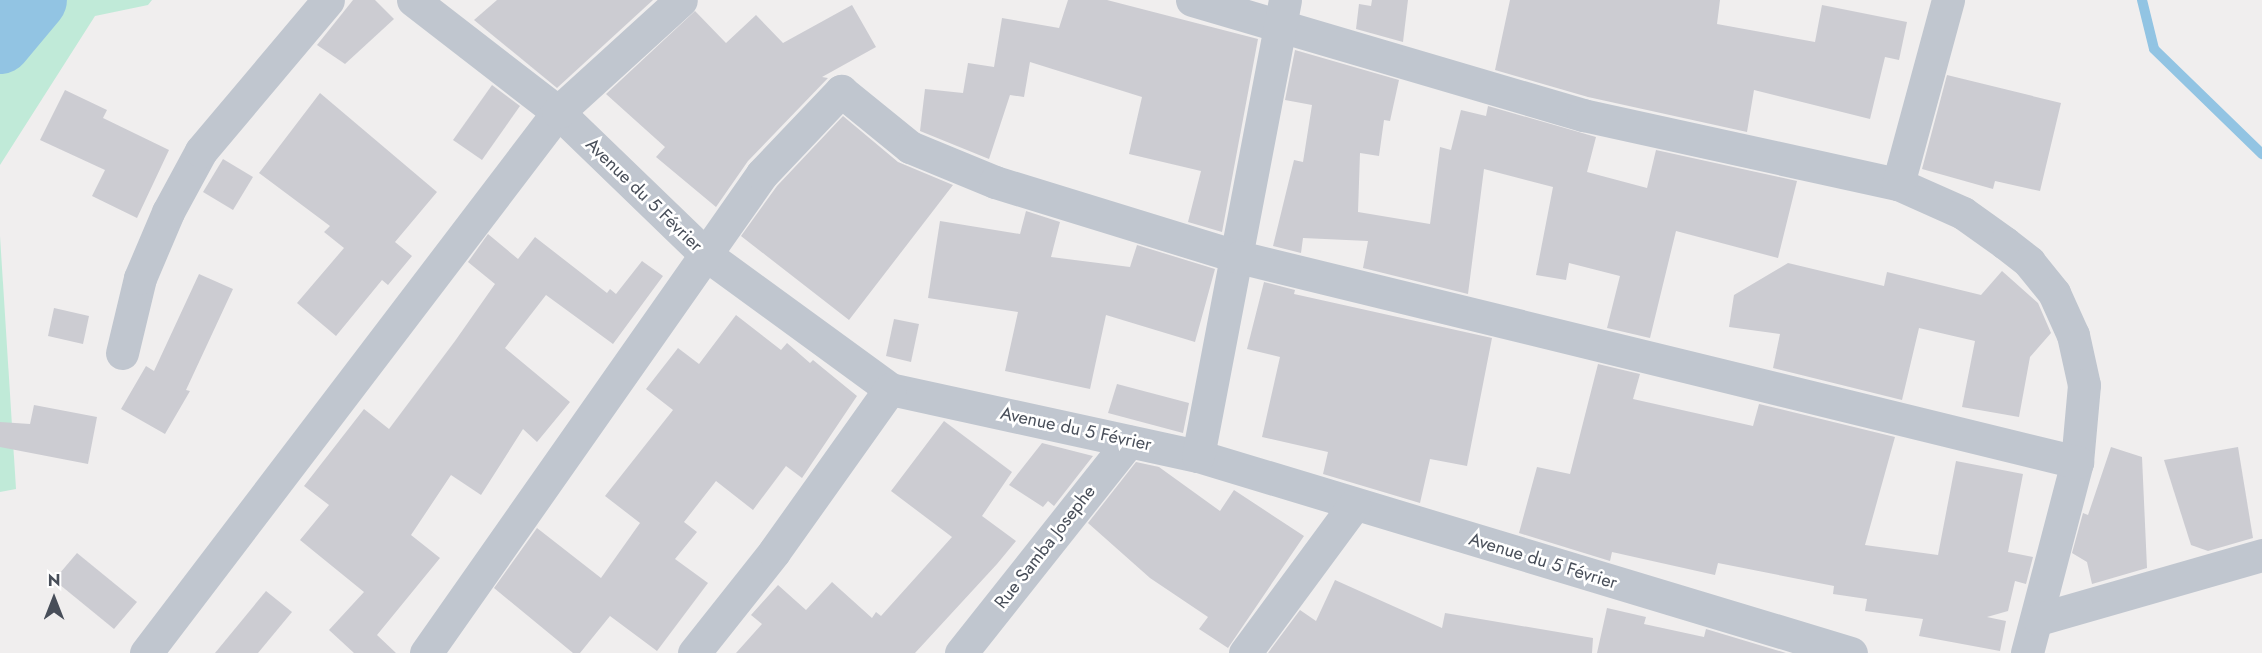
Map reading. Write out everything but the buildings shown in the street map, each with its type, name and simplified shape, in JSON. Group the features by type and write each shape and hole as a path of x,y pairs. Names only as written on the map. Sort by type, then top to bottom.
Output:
{"street":[{"path":"122,353 140,278 168,212 201,151 328,0"},
{"name":"Avenue du 5 Février","path":"413,0 558,112 705,254 890,389 1198,456 1354,505 1851,653"},
{"path":"146,653 558,112 681,0"},
{"path":"1192,0 1282,13 1583,115 1898,184 1964,213 2029,262 2054,293 2073,335 2084,385 2077,462 2039,619 2027,653"},
{"path":"1898,184 1948,0"},
{"path":"1198,456 1239,257 1282,13"},
{"path":"426,653 762,174 841,91 910,147 994,182 1239,257 2077,462"},
{"path":"694,653 774,552 890,389"},
{"name":"Rue Samba Josephe","path":"961,653 1129,441"},
{"path":"1245,653 1354,505"},
{"path":"2039,619 2262,555"}],"green space":[{"path":"0,0 152,0 148,5 95,16 0,165"},
{"path":"0,236 16,489 0,492"}],"waterway":[{"path":"0,43 36,0"},
{"path":"2142,0 2154,49 2262,154"}]}
